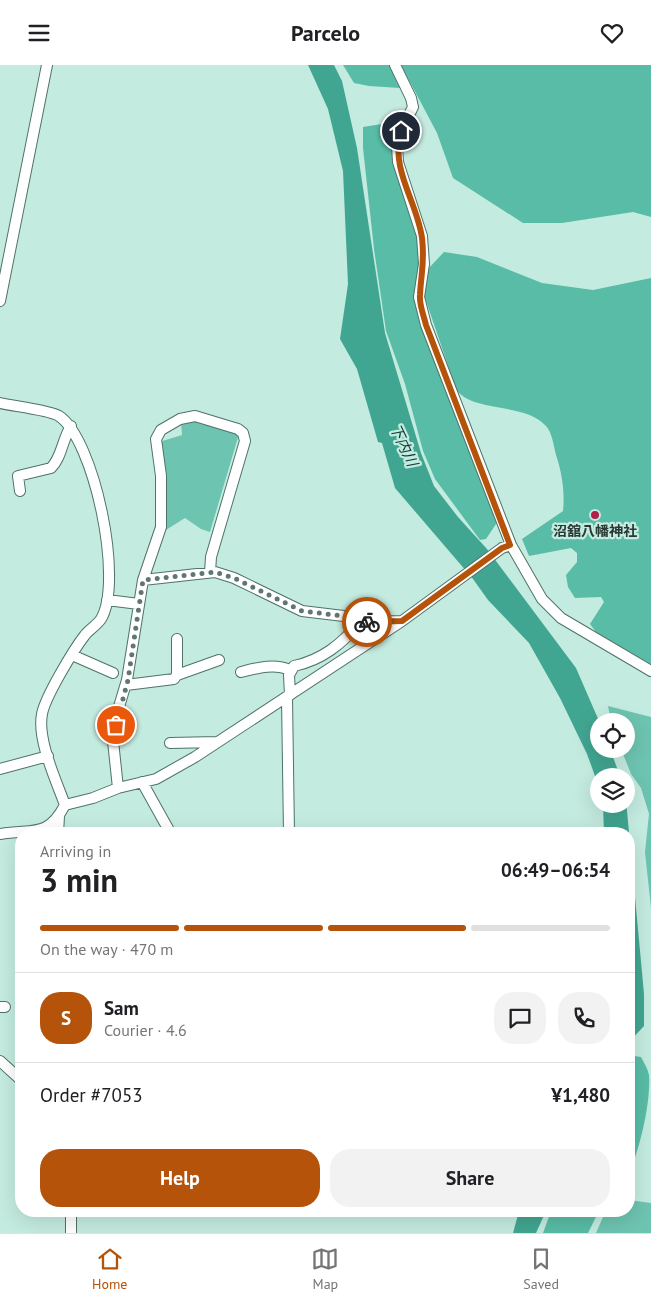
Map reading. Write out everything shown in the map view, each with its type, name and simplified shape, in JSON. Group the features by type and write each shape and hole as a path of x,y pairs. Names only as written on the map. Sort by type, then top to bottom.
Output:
{"street":[{"path":"0,301 47,65"},
{"path":"394,65 411,97 413,107 401,131 398,162 422,236 424,265 419,297 426,325 506,546 542,599 561,618 651,671"},
{"path":"0,403 58,415 71,427 91,472 106,531 110,572 107,600 101,618 72,655 42,713 40,728 65,805"},
{"path":"118,788 114,741 118,710 126,685 143,580 161,527 161,476 156,439 161,431 180,419 195,416 238,429 243,433 245,441 210,557 210,572"},
{"path":"20,491 18,476 51,468 60,455 63,438 71,427"},
{"path":"510,529 532,570 542,599"},
{"path":"47,827 59,816 65,805 93,798 118,788 156,779 218,742 402,621 506,546"},
{"path":"143,580 210,572 234,578 302,611 352,617 360,622 402,621"},
{"path":"107,600 139,604"},
{"path":"289,827 290,670 294,666 309,663 329,652 350,635 360,622"},
{"path":"177,675 178,639"},
{"path":"72,655 113,673"},
{"path":"126,685 169,681 177,675 220,660"},
{"path":"241,673 265,666 290,670"},
{"path":"170,743 218,742"},
{"path":"0,769 48,756"},
{"path":"142,782 167,827"},
{"path":"58,827 59,816"},
{"path":"0,834 15,832"},
{"path":"0,1061 15,1075"},
{"path":"71,1217 71,1233"}],"shaded area":[{"path":"343,65 391,65 400,82 400,88 354,83"},
{"path":"401,65 651,65 651,217 633,212 562,223 523,223 453,178 437,133"},
{"path":"388,123 396,128 395,137 419,236 420,265 415,297 498,521 486,539 480,540 435,479 423,451 405,384 386,331 374,249 363,148 363,127"},
{"path":"444,252 477,257 542,283 593,290 651,278 651,664 596,632 590,624 604,602 601,597 575,598 568,587 566,575 577,562 577,553 571,548 529,556 522,539 563,511 563,483 550,432 546,426 526,413 474,402 463,396 456,389 424,295 427,270"},
{"path":"196,420 239,434 210,532 201,529 185,518 161,533 159,442 182,435 181,423"},
{"path":"608,706 651,717 651,908 645,852 649,814 641,788 635,780 635,768 629,768 625,758 635,758 635,713 609,713"},
{"path":"635,1056 641,1057 649,1075 644,1125 635,1157"},
{"path":"635,1201 651,1203 651,1233 596,1233 603,1217 635,1217"},
{"path":"549,1217 596,1217 588,1233 543,1233"}],"water":[{"name":"下内川","path":"308,65 334,65 342,81 357,148 385,333 421,453 434,486 458,517 487,549 576,668 596,713 590,713 590,758 613,758 617,768 592,768 560,698 529,643 488,600 473,579 395,488 382,443 378,442 357,369 340,339 348,284 343,171 328,109"},
{"path":"603,813 627,813 629,827 604,827"},
{"path":"635,897 644,994 644,1026 635,1036"},
{"path":"517,1217 543,1217 536,1233 513,1233"}],"way so far":[{"path":"116,725 118,710 128,680 143,580 176,578 215,572 234,578 302,611 352,617 360,622 367,622"}],"place":[{"name":"沼舘八幡神社","path":"595,515"}],"route":[{"path":"367,622 402,621 502,548 510,545 426,325 419,297 424,265 422,236 398,162 397,145 401,131"}]}
